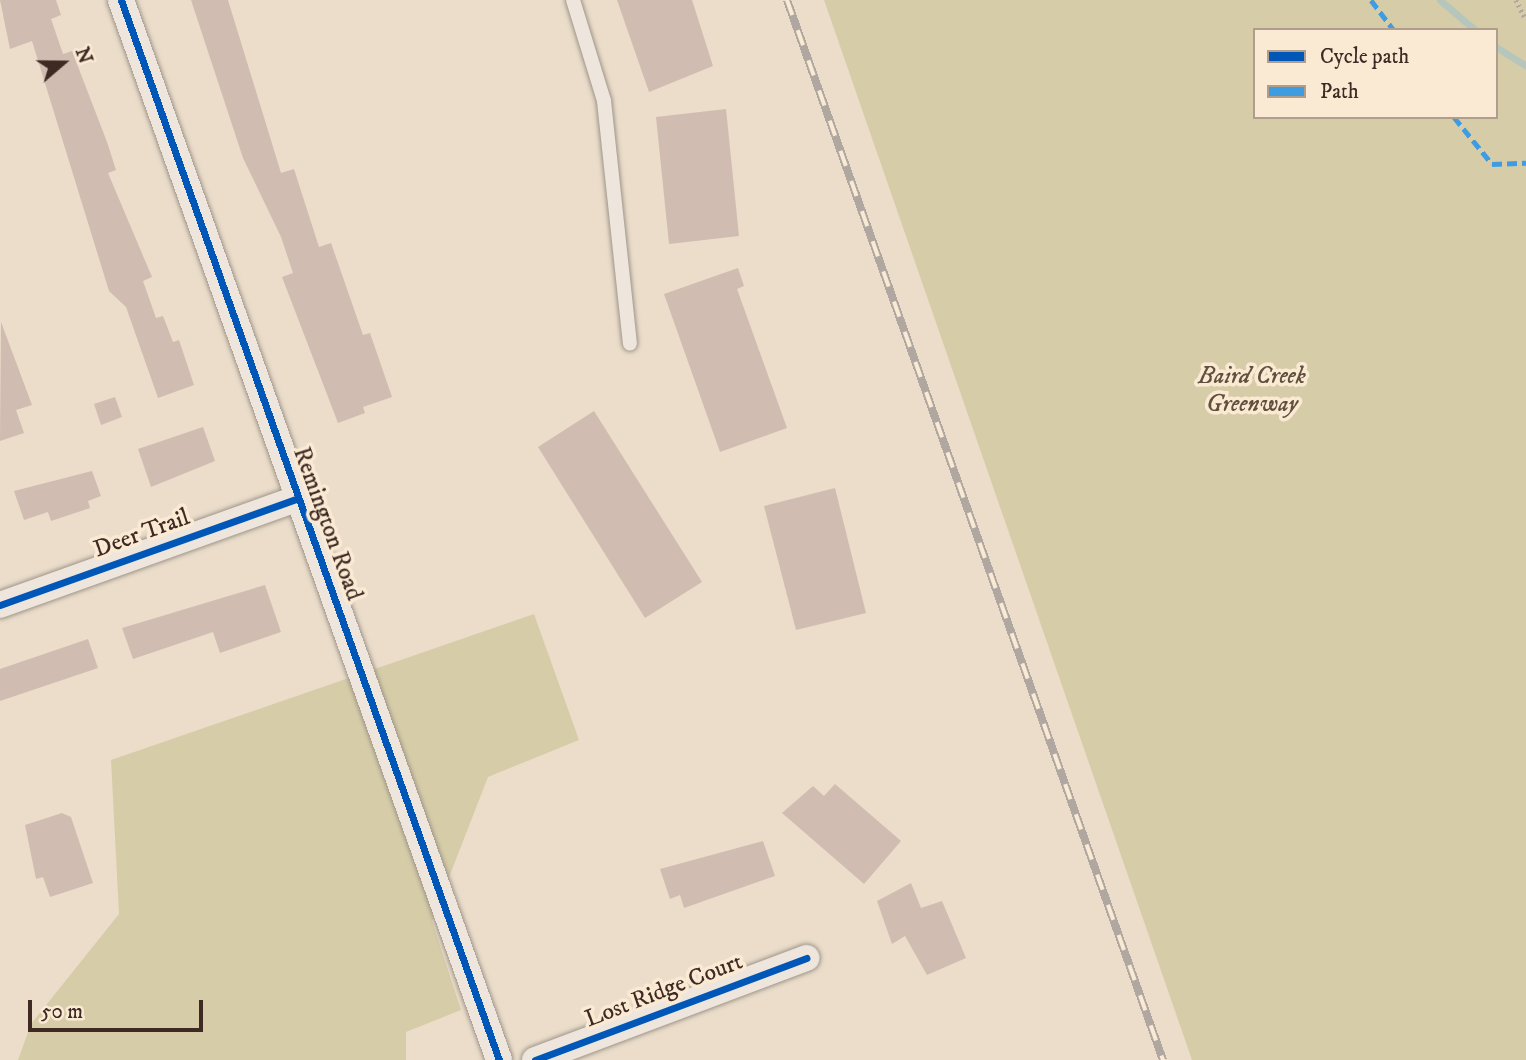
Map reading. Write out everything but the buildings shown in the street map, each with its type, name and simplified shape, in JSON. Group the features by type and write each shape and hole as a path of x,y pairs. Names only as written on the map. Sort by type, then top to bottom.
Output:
{"street":[{"name":"Remington Road","path":"121,0 296,499 499,1060"},
{"name":"Deer Trail","path":"0,605 296,499"},
{"name":"Lost Ridge Court","path":"535,1060 807,958"}],"lane":[{"path":"573,0 604,101 630,344"}],"path":[{"path":"1516,0 1526,20"}],"green space":[{"name":"Baird Creek Greenway","path":"824,0 1526,0 1526,1060 1192,1060"},
{"path":"534,614 579,740 488,777 432,921 461,1010 406,1032 406,1060 18,1060 31,1024 119,914 111,760"}],"waterway":[{"path":"1440,0 1473,28"},
{"path":"1498,48 1526,66"}],"railway":[{"path":"787,0 1163,1060"}],"marked path":[{"path":"1371,0 1392,28"},
{"path":"1456,119 1492,164 1526,163"}],"cycle path":[{"path":"121,0 499,1060"},
{"path":"0,605 296,499"},
{"path":"535,1060 807,958"}]}
